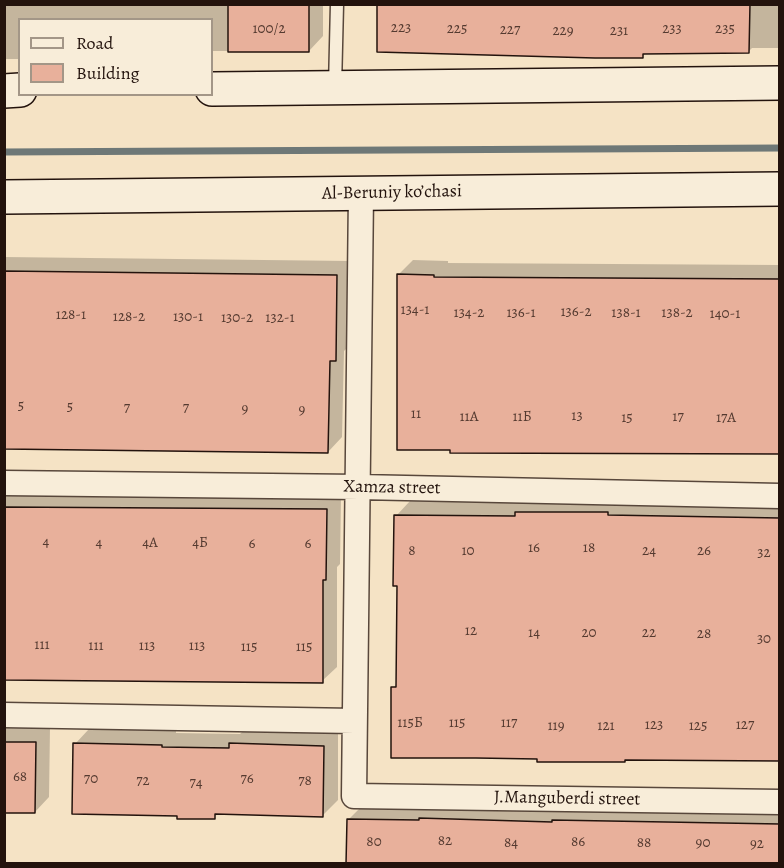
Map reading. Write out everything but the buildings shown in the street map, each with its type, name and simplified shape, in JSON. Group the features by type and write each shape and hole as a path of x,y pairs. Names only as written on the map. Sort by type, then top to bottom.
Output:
{"main road":[{"path":"213,89 780,83"},
{"name":"Al-Beruniy ko’chasi","path":"4,197 780,189"}],"street":[{"path":"4,715 354,721 361,193"},
{"name":"Xamza street","path":"4,483 358,487 780,496"},
{"name":"J.Manguberdi street","path":"354,721 354,796 780,802"}],"lane":[{"path":"335,88 337,4"}],"waterway":[{"path":"4,152 780,148"}]}
